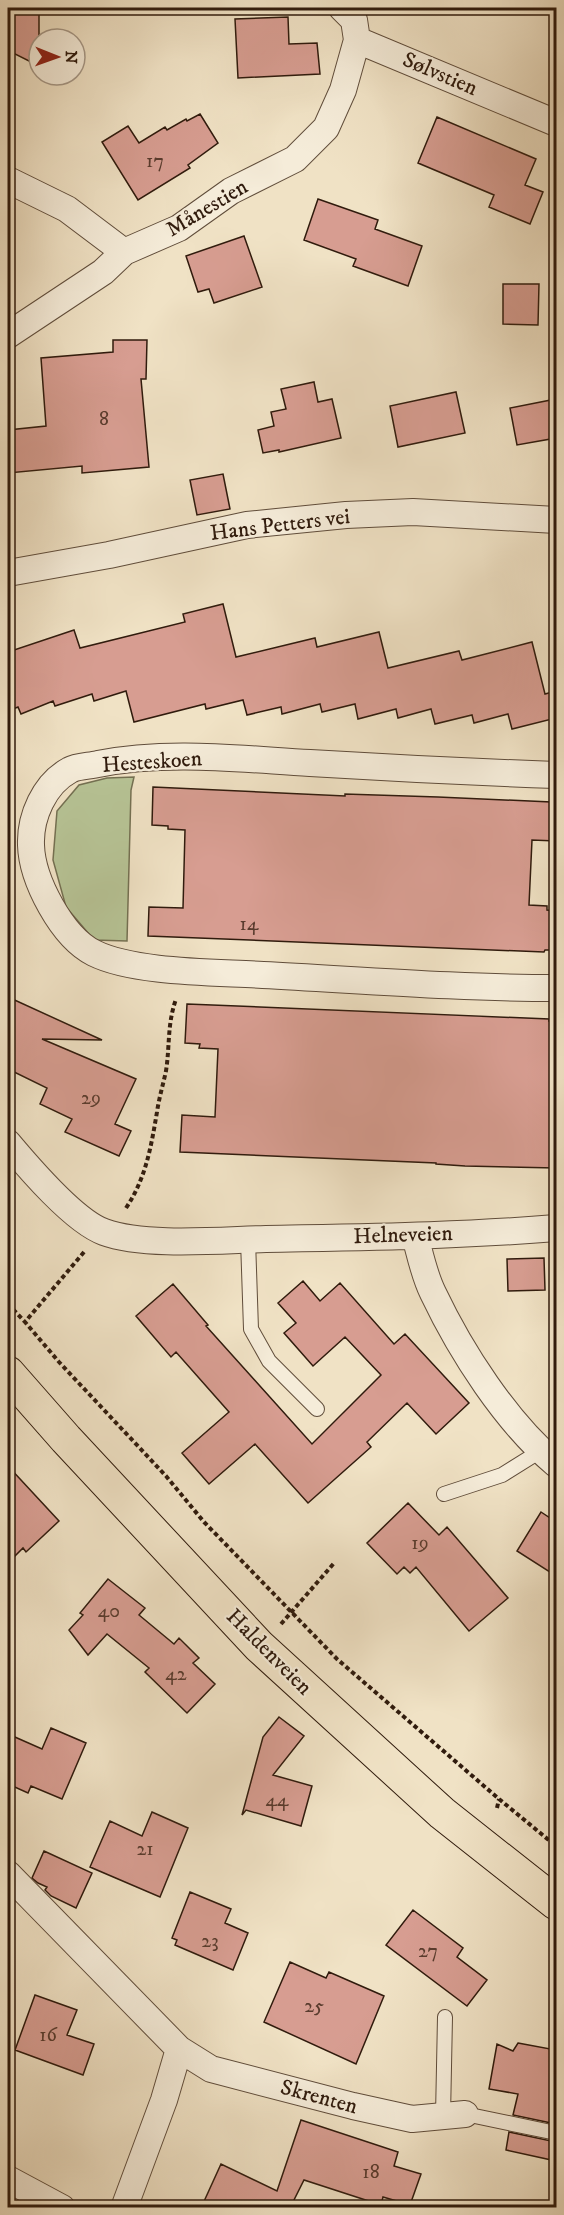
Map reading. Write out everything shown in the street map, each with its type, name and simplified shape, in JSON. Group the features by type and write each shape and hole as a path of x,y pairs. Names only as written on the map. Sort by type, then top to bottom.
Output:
{"main road":[{"name":"Haldenveien","path":"8,1373 66,1439 260,1646 442,1813 556,1904"}],"street":[{"path":"342,8 354,20 357,40"},
{"name":"Sølvstien","path":"357,40 556,123"},
{"name":"Månestien","path":"8,335 103,272 124,252 179,228 231,191 295,159 326,128 343,90 357,40"},
{"path":"8,180 67,209 124,252"},
{"name":"Hans Petters vei","path":"8,573 109,555 248,525 324,517 413,513 556,520"},
{"name":"Hesteskoen","path":"556,774 179,756 121,759 70,770 44,793 35,816 31,844 36,871 57,916 70,936 93,953 138,965 165,968 504,988 556,988"},
{"name":"Helneveien","path":"8,1143 72,1211 102,1232 135,1239 248,1240 415,1236 556,1228"},
{"path":"415,1236 432,1291 465,1352 519,1429 549,1457"},
{"name":"Skrenten","path":"8,1874 179,2049 211,2069 412,2119 454,2115"},
{"path":"124,2208 164,2100 179,2049"},
{"path":"8,2179 62,2208"}],"lane":[{"path":"248,1240 251,1329 269,1361 317,1409"},
{"path":"444,1494 549,1457"},
{"path":"445,2017 454,2115 556,2133"}],"path":[{"path":"25,1322 102,1232 117,1220 136,1192 149,1156 166,1070 170,1016 177,996 165,968"},
{"path":"8,1304 166,1476 204,1522 337,1659 556,1846"},
{"path":"260,1646 335,1562"},
{"path":"497,1808 499,1799"}],"green space":[{"path":"134,777 131,790 127,941 94,940 66,907 53,860 57,811 79,785 107,778"}],"building":[{"path":"8,8 39,8 39,27 27,27 27,60 13,53 8,45"},
{"path":"288,17 289,44 317,43 320,74 238,78 235,19"},
{"path":"200,114 218,143 188,165 190,168 138,200 102,142 128,126 139,143 165,127 167,130"},
{"path":"437,117 536,159 525,185 543,192 530,224 489,207 494,195 418,163"},
{"path":"318,199 378,220 375,229 422,246 408,286 353,266 356,259 304,240"},
{"path":"244,236 262,287 214,303 209,289 198,292 186,256"},
{"path":"503,284 539,284 538,325 503,324"},
{"path":"113,340 147,340 146,379 141,379 149,467 82,473 82,466 8,473 8,430 46,426 41,358 113,352"},
{"path":"314,382 318,402 332,399 341,438 279,452 279,450 263,453 258,430 274,426 271,412 286,409 281,389"},
{"path":"456,392 465,433 398,447 390,406"},
{"path":"556,399 556,438 517,445 510,408"},
{"path":"223,474 230,509 197,515 190,480"},
{"path":"223,604 236,657 315,638 317,647 379,632 388,668 459,651 462,660 532,642 545,694 556,691 556,718 512,729 508,714 474,723 472,715 435,724 431,709 398,718 396,709 358,719 355,704 322,712 320,704 282,714 281,707 247,715 243,700 206,709 205,704 134,722 126,691 94,701 92,694 55,706 53,701 21,714 18,707 8,711 8,652 74,630 80,648 185,622 183,614"},
{"path":"153,787 345,796 345,794 438,797 556,804 556,841 532,840 529,905 547,906 547,910 556,911 556,950 545,950 544,952 148,936 149,907 183,908 185,830 152,825"},
{"path":"8,997 102,1040 42,1039 136,1079 115,1124 131,1131 119,1156 65,1132 72,1119 40,1104 47,1088 8,1069"},
{"path":"187,1004 549,1019 549,1021 556,1022 556,1168 465,1166 180,1152 182,1115 215,1117 218,1049 199,1048 200,1044 185,1043"},
{"path":"544,1258 545,1290 508,1291 507,1259"},
{"path":"303,1281 320,1301 340,1283 394,1344 405,1334 469,1403 436,1434 407,1403 367,1442 371,1447 308,1503 255,1444 209,1484 182,1453 229,1412 176,1352 171,1357 136,1316 173,1284 208,1325 206,1326 312,1444 381,1375 345,1337 313,1366 284,1333 296,1323 278,1303"},
{"path":"8,1466 59,1521 26,1552 23,1548 8,1563"},
{"path":"408,1503 439,1535 447,1527 508,1598 469,1631 416,1567 410,1573 404,1567 397,1574 367,1543"},
{"path":"541,1512 556,1522 556,1576 517,1551"},
{"path":"108,1579 145,1608 139,1615 174,1644 179,1638 199,1658 193,1663 215,1684 187,1713 145,1672 149,1668 107,1634 88,1655 69,1630 83,1615 80,1613"},
{"path":"279,1717 304,1736 273,1775 312,1786 301,1826 246,1810 242,1815 263,1737"},
{"path":"51,1728 86,1743 62,1799 31,1786 28,1793 8,1784 8,1734 42,1749"},
{"path":"152,1812 188,1828 160,1897 90,1867 110,1821 142,1836"},
{"path":"44,1851 92,1873 76,1908 51,1896 45,1890 47,1887 32,1878"},
{"path":"190,1892 231,1909 225,1923 248,1933 233,1970 175,1945 177,1940 172,1938"},
{"path":"413,1910 463,1948 457,1957 487,1980 467,2006 386,1945"},
{"path":"290,1962 326,1978 329,1972 384,1996 356,2064 264,2022"},
{"path":"35,1995 77,2010 67,2035 94,2044 83,2075 15,2050"},
{"path":"518,2043 556,2050 556,2124 513,2115 518,2094 489,2089 497,2044 513,2051"},
{"path":"301,2120 398,2152 394,2166 421,2174 410,2205 383,2197 381,2205 304,2180 294,2200 310,2208 201,2208 221,2164 277,2191"},
{"path":"509,2132 556,2142 556,2161 506,2150"}]}
